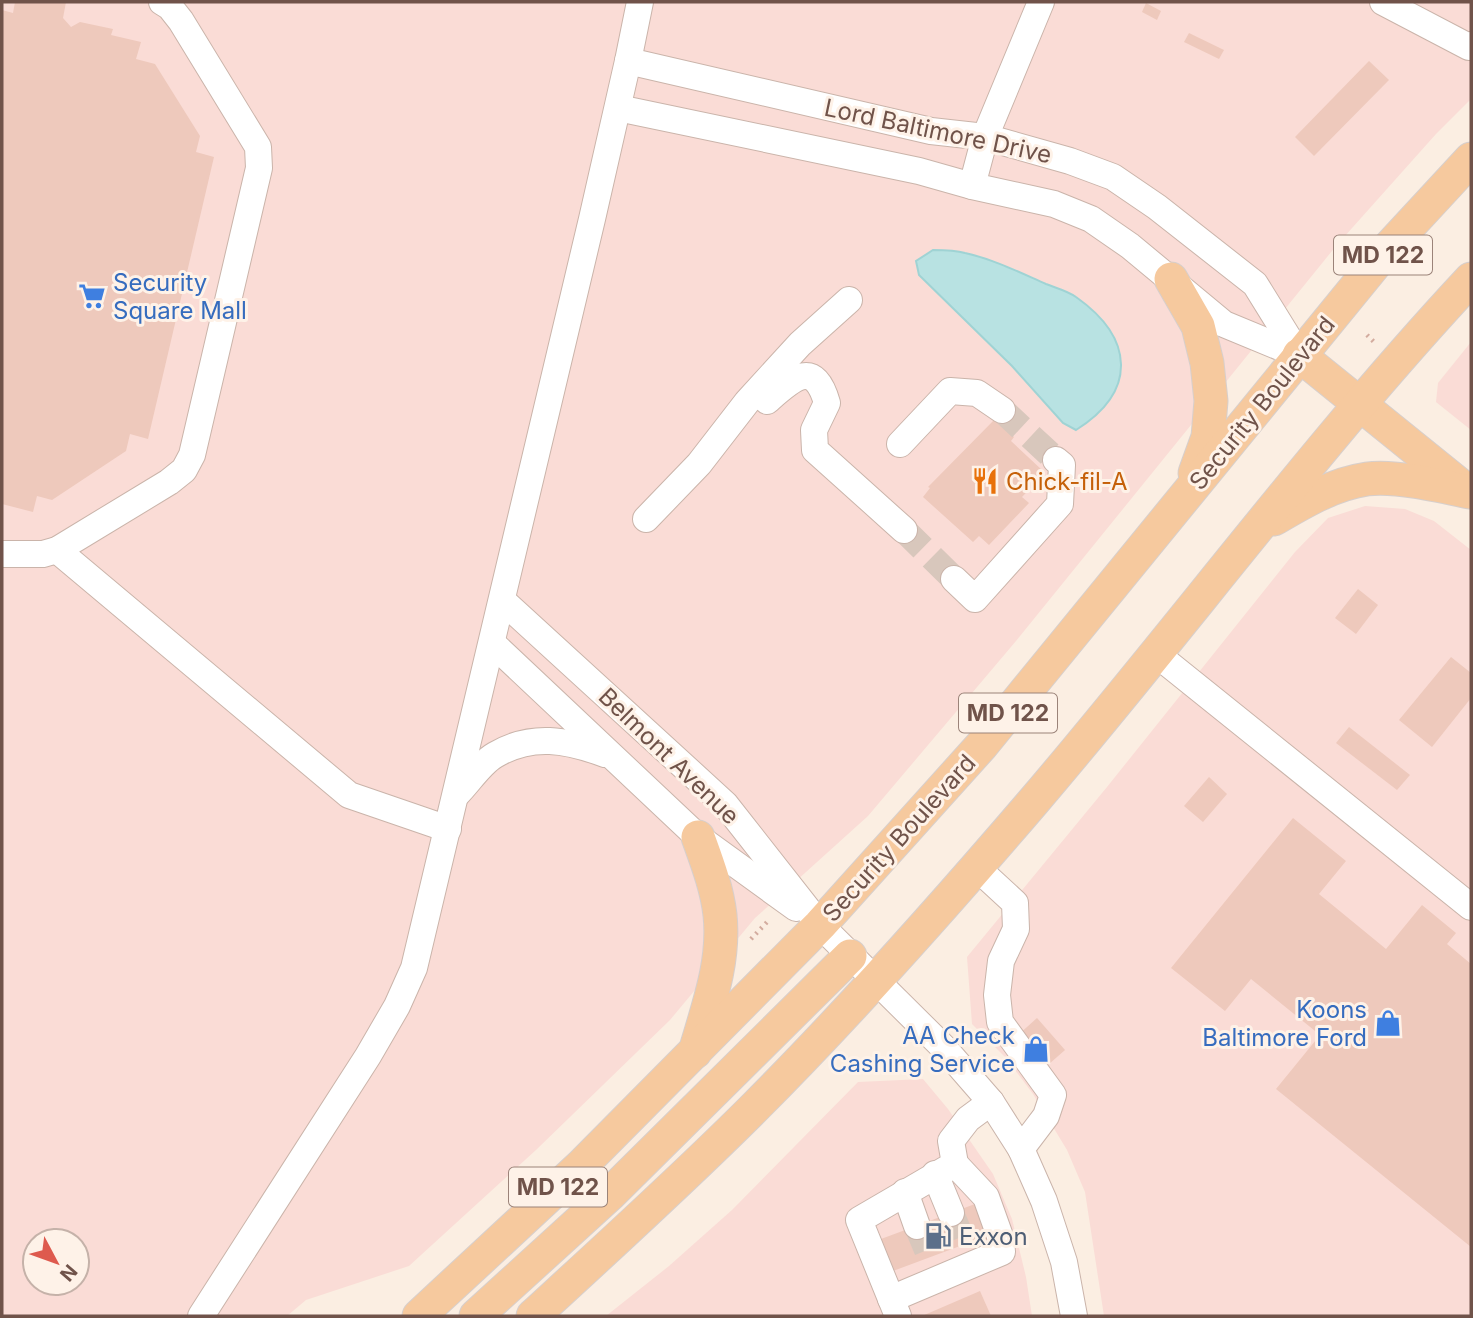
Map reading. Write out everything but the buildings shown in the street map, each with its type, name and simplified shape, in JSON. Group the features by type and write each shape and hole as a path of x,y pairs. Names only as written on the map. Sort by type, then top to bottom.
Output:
{"main road":[{"name":"Security Boulevard","path":"419,1316 582,1165 820,925 982,745 1384,253 1471,159"},
{"path":"1171,279 1198,326 1207,363 1211,401 1208,437 1188,494"},
{"name":"MD 122","path":"533,1316 752,1110 875,982 1035,800 1359,404 1471,279"},
{"name":"Lord Baltimore Drive","path":"1299,355 1470,492"},
{"path":"1256,529 1320,493 1369,479 1418,482 1470,492"},
{"path":"695,1054 720,955 720,915 712,876 698,837"},
{"path":"476,1316 610,1194 850,956"}],"street":[{"path":"2,554 43,554 57,550 169,482 184,470 192,455 259,168 258,147 181,21 170,7 162,2"},
{"path":"201,1316 368,1056 397,1006 414,968 503,601 640,2"},
{"path":"972,186 985,136 1041,2"},
{"path":"1383,2 1469,47 1471,45"},
{"name":"Lord Baltimore Drive","path":"628,61 931,131 985,136 1070,160 1113,177 1157,207 1255,284 1299,355"},
{"name":"Lord Baltimore Drive","path":"618,107 919,171 1054,204 1091,219 1130,246 1224,324 1299,355"},
{"path":"646,519 699,464 740,411 800,344 849,300"},
{"path":"740,411 753,414 792,379 803,375 814,377 823,387 827,403 814,430 816,450 904,530"},
{"path":"900,444 950,391 977,393 1002,410"},
{"path":"954,579 975,599 1060,504 1062,465 1056,460"},
{"path":"57,550 349,795 448,829"},
{"name":"Belmont Avenue","path":"503,601 726,804 820,925 944,1048 991,1102 1021,1149 1044,1200 1060,1250 1074,1316"},
{"name":"Belmont Avenue","path":"492,643 698,837 820,925"},
{"path":"1155,653 1471,907"},
{"path":"457,795 494,755 546,739 576,743 617,758"},
{"path":"976,867 1015,904 1016,929 1001,961 997,995 1000,1022 1054,1095 1046,1116 1021,1149"},
{"path":"951,1213 945,1169 951,1141 968,1119 991,1102"},
{"path":"945,1169 986,1196 1001,1239 1002,1252 968,1254 935,1268 895,1308 859,1220 945,1169"},
{"path":"905,1192 917,1226"}],"path":[{"path":"743,947 772,917"}],"shaded area":[{"path":"2,2 1471,2 1471,99 1436,134 1336,246 1016,641 868,816 755,918 670,1020 536,1150 409,1266 306,1300 287,1316 2,1316"},
{"path":"1471,342 1471,430 1436,402 1438,383"},
{"path":"1365,506 1405,509 1434,521 1471,550 1471,1316 1104,1316 1085,1192 1067,1150 1033,1094 1006,1058 972,1024 967,957 1295,552 1328,518"},
{"path":"923,1079 948,1109 993,1174 1012,1219 1032,1316 606,1316 669,1266 732,1210 858,1082"}],"water":[{"path":"933,250 961,252 996,263 1069,293 1095,313 1118,347 1121,364 1119,382 1110,399 1096,415 1076,430 1063,423 1012,366 919,275 916,261"}],"tunnel":[{"path":"1002,410 1056,460"},
{"path":"904,530 954,579"},
{"path":"951,1213 964,1244"},
{"path":"917,1226 930,1257"}],"place":[{"name":"Security Square Mall","path":"92,296"},
{"name":"Chick-fil-A","path":"985,481"},
{"name":"Koons Baltimore Ford","path":"1388,1023"},
{"name":"AA Check Cashing Service","path":"1036,1049"},
{"name":"Exxon","path":"938,1236"}]}
